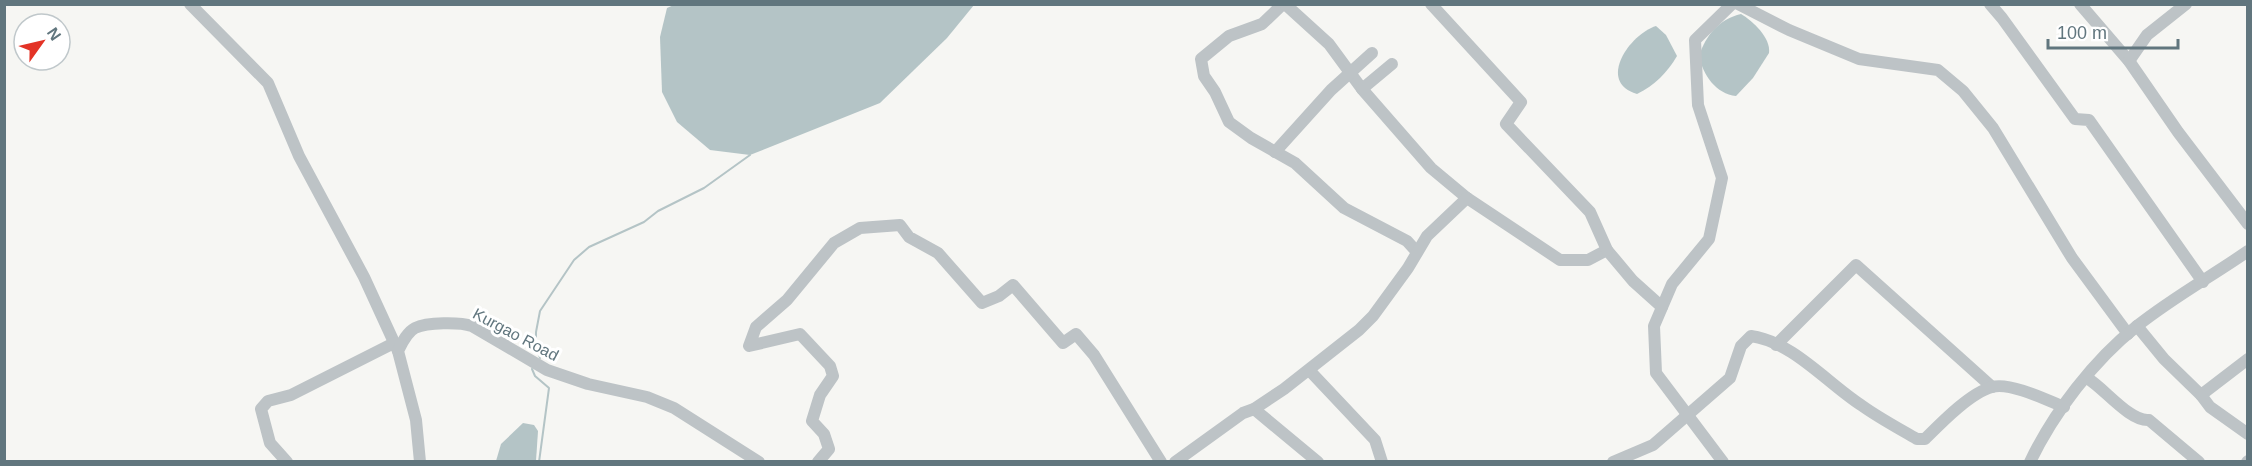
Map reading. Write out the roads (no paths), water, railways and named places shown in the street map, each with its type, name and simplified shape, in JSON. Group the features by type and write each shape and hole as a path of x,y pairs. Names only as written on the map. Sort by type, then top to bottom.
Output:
{"street":[{"path":"190,4 268,83 299,156 364,277 396,347 416,420 420,462"},
{"path":"1417,252 1407,241 1344,208 1295,163 1229,122 1215,92 1203,76 1201,59 1229,36 1262,24 1284,4 1329,44 1362,89 1431,168 1467,198 1560,260 1588,261 1607,250"},
{"path":"1431,4 1521,102 1506,124 1590,212 1607,250 1633,281 1662,308"},
{"path":"1724,462 1656,373 1654,326 1672,284 1709,239 1722,178 1698,105 1695,40 1732,4"},
{"path":"1738,4 1789,30 1859,59 1938,69 1963,91 1993,128 2072,258 2133,330 2201,395 2210,407 2247,434"},
{"path":"1990,4 2070,114 2075,119 2089,120 2203,282"},
{"path":"2080,4 2129,61 2247,224"},
{"path":"2129,61 2146,35 2186,4"},
{"path":"1275,152 1330,90 1351,74 1372,53"},
{"path":"1362,89 1392,64"},
{"path":"1175,462 1243,412 1254,409 1309,370 1373,316 1427,236 1467,198"},
{"path":"818,462 829,448 825,434 812,421 820,396 832,376 830,366 800,334 749,346 756,327 787,300 819,265 834,243 860,228 900,225 909,237 938,253 982,303 999,296 1013,285 1063,343 1076,334 1094,355 1161,462"},
{"path":"2030,462 2037,446 2086,378 2133,330 2247,251"},
{"path":"1776,345 1856,265 1992,387"},
{"name":"Kurgao Road","path":"396,347 415,328 460,322 472,326 547,370 588,384 647,397 674,408 759,462"},
{"path":"1613,462 1653,445 1730,378 1741,346 1752,336 1764,338 1794,355 1861,406 1917,439 1925,439 1974,397 1992,387 2006,387 2035,395 2064,407"},
{"path":"287,462 270,443 261,409 268,401 291,395 396,347"},
{"path":"2201,395 2247,359"},
{"path":"1309,370 1376,440 1382,462"},
{"path":"2086,378 2100,385 2127,412 2143,420 2149,420 2199,462"},
{"path":"1254,409 1318,462"}],"waterway":[{"path":"540,358 536,347 540,311 574,260 589,247 644,222 658,211 704,188 750,155"},
{"path":"532,369 535,376 549,388 539,462"}]}
